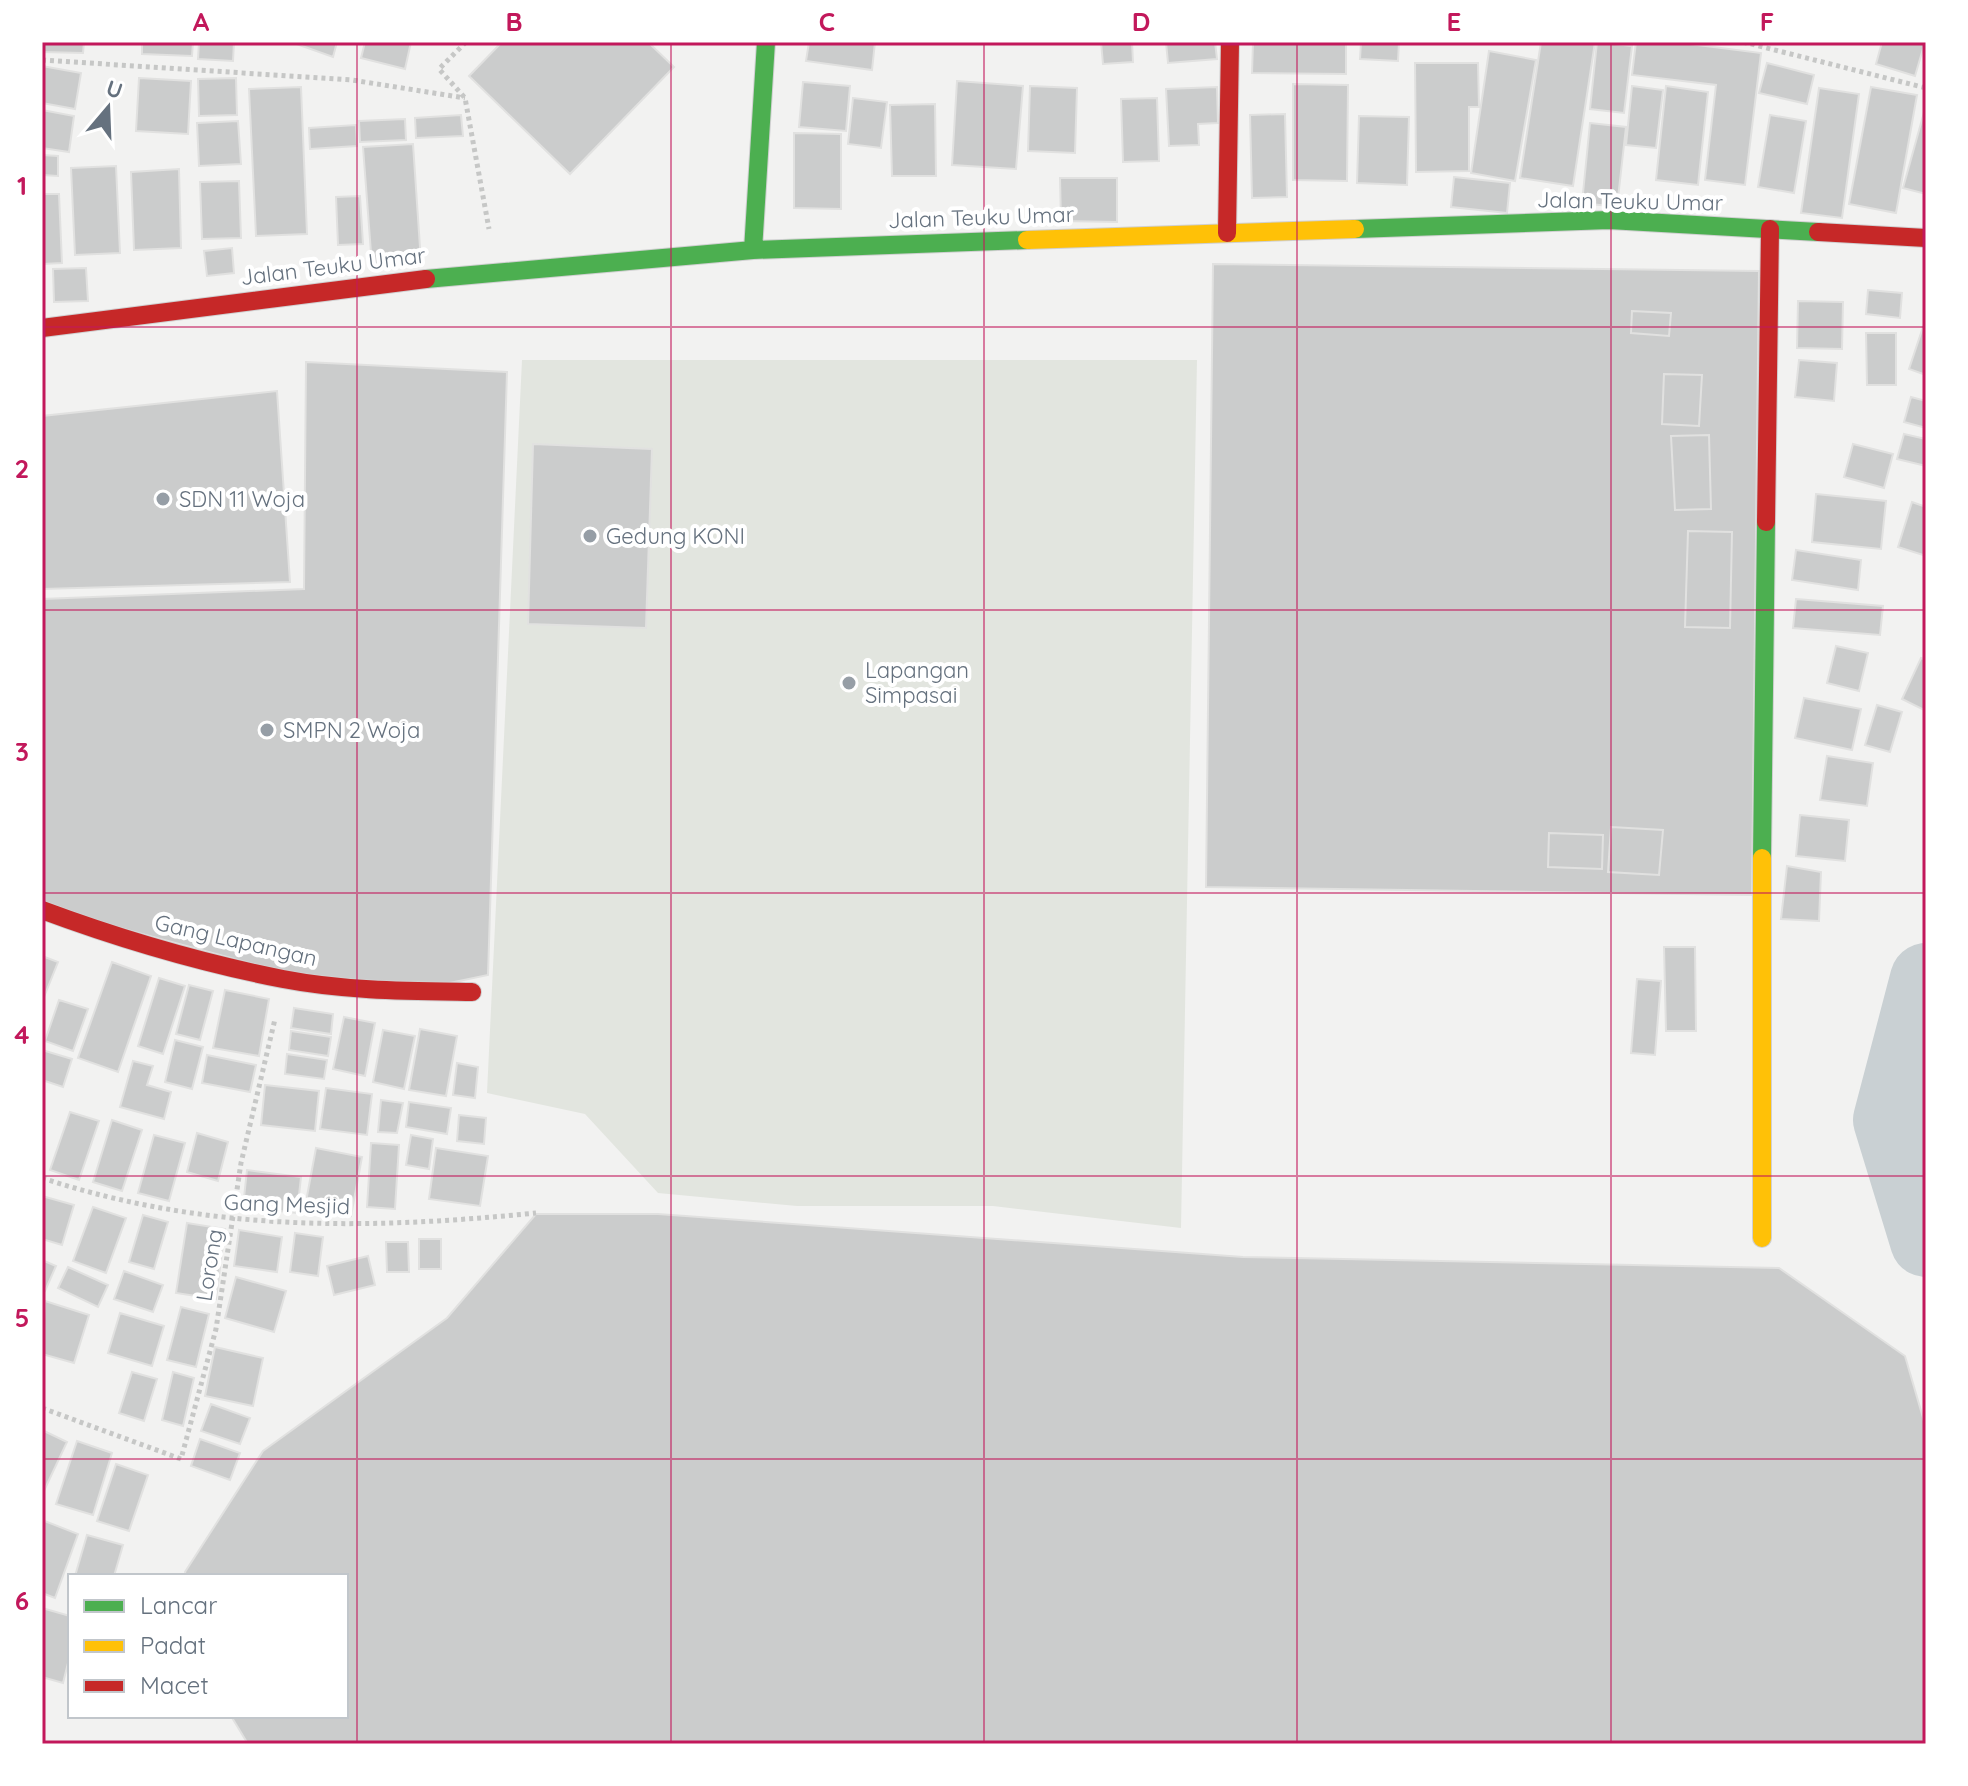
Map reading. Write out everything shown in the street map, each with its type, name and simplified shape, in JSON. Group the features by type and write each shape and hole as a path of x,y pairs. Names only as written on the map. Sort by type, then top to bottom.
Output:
{"main road":[{"path":"753,250 766,42"},
{"path":"1227,233 1230,42"},
{"name":"Jalan Teuku Umar","path":"42,328 496,270 753,250 1609,220 1926,238"},
{"path":"1762,1238 1761,899 1770,229"},
{"name":"Gang Lapangan","path":"42,910 104,933 284,979 390,991 472,992"}],"path":[{"path":"466,42 439,69 465,98 496,270"},
{"path":"1743,42 1926,88"},
{"path":"42,60 352,80 465,98"},
{"name":"Lorong","path":"42,1408 181,1459 216,1329 241,1163 284,979"},
{"name":"Gang Mesjid","path":"42,1178 108,1200 232,1221 420,1224 536,1213"}],"shaded area":[{"name":"Lapangan Simpasai","path":"522,360 1197,360 1181,1228 993,1206 797,1206 658,1193 585,1114 487,1093"}],"building":[{"path":"42,42 84,42 83,53 42,52"},
{"path":"142,42 193,42 192,56 142,54"},
{"path":"199,42 234,42 233,61 198,59"},
{"path":"291,42 337,42 333,57"},
{"path":"365,42 411,42 405,69 361,58"},
{"path":"502,42 648,42 674,67 570,174 469,76"},
{"path":"809,42 875,42 872,70 806,61"},
{"path":"1101,42 1132,42 1133,62 1103,64"},
{"path":"1166,42 1215,42 1217,59 1168,63"},
{"path":"1253,42 1346,42 1346,74 1252,73"},
{"path":"1361,42 1399,42 1398,61 1360,59"},
{"path":"1541,42 1595,42 1573,186 1520,178"},
{"path":"1597,42 1632,46 1624,113 1590,109"},
{"path":"1636,42 1674,42 1761,53 1745,185 1705,180 1716,85 1632,75"},
{"path":"1882,42 1925,42 1915,76 1876,64"},
{"path":"1489,51 1536,60 1515,181 1471,173"},
{"path":"1415,63 1478,63 1479,107 1469,107 1469,171 1416,172"},
{"path":"1767,63 1814,75 1807,104 1759,93"},
{"path":"42,66 81,73 75,109 42,103"},
{"path":"139,78 191,81 188,134 136,131"},
{"path":"236,78 237,115 199,116 198,79"},
{"path":"957,81 1023,86 1016,169 952,165"},
{"path":"803,82 850,86 846,131 799,127"},
{"path":"1293,84 1348,85 1347,181 1293,180"},
{"path":"1030,86 1077,88 1075,153 1028,151"},
{"path":"1632,86 1663,90 1656,148 1626,145"},
{"path":"1666,86 1708,92 1698,185 1656,180"},
{"path":"301,87 307,234 256,236 249,89"},
{"path":"1217,87 1218,123 1198,124 1199,145 1169,146 1166,89"},
{"path":"1871,87 1917,95 1896,213 1849,204"},
{"path":"1819,88 1859,94 1842,218 1801,213"},
{"path":"853,98 887,102 881,148 848,144"},
{"path":"1157,98 1159,161 1123,162 1121,99"},
{"path":"935,104 936,176 892,176 890,105"},
{"path":"1926,105 1926,194 1903,188"},
{"path":"42,110 74,116 69,152 42,148"},
{"path":"1285,114 1287,197 1252,198 1250,115"},
{"path":"461,115 463,136 416,138 415,118"},
{"path":"1770,115 1806,121 1794,193 1758,187"},
{"path":"1359,116 1409,117 1407,185 1357,183"},
{"path":"405,119 406,140 360,142 359,121"},
{"path":"238,121 241,164 199,166 197,123"},
{"path":"1590,123 1626,127 1617,207 1582,203"},
{"path":"356,125 357,146 310,149 309,128"},
{"path":"794,133 841,134 841,209 794,208"},
{"path":"413,144 421,262 372,266 363,147"},
{"path":"42,155 58,156 58,176 42,175"},
{"path":"116,166 120,253 75,255 71,168"},
{"path":"179,169 181,248 134,250 131,172"},
{"path":"1454,177 1510,183 1507,213 1451,207"},
{"path":"1060,178 1117,178 1117,222 1061,221"},
{"path":"239,181 241,238 202,239 200,182"},
{"path":"42,194 59,194 62,263 42,264"},
{"path":"360,196 363,244 338,245 336,197"},
{"path":"232,248 234,273 207,276 204,251"},
{"path":"1213,264 1759,271 1752,895 1206,887"},
{"path":"86,268 88,301 54,302 53,269"},
{"path":"1868,290 1902,293 1900,318 1866,314"},
{"path":"1798,301 1843,302 1842,349 1797,348"},
{"path":"1632,311 1671,313 1669,336 1631,333"},
{"path":"1926,318 1926,375 1909,369"},
{"path":"1866,333 1896,333 1896,385 1867,385"},
{"path":"1799,360 1837,363 1834,401 1795,397"},
{"path":"306,362 507,372 488,975 440,985 316,981 42,907 42,599 304,589"},
{"path":"1664,374 1702,375 1699,426 1662,424"},
{"name":"SDN 11 Woja","path":"277,391 290,582 42,589 42,416"},
{"path":"1911,397 1926,401 1926,428 1904,422"},
{"path":"1904,434 1926,439 1926,466 1897,459"},
{"path":"1709,435 1711,509 1675,510 1671,436"},
{"name":"Gedung KONI","path":"533,444 652,449 646,628 528,624"},
{"path":"1853,444 1893,454 1884,488 1844,477"},
{"path":"1816,494 1886,501 1881,549 1812,542"},
{"path":"1912,502 1926,507 1926,556 1898,547"},
{"path":"1688,531 1732,532 1730,628 1685,627"},
{"path":"1796,550 1861,560 1858,590 1792,580"},
{"path":"1796,599 1883,606 1880,635 1793,628"},
{"path":"1836,646 1868,653 1859,691 1827,683"},
{"path":"1921,658 1926,660 1926,711 1902,699"},
{"path":"1804,698 1861,709 1852,750 1795,738"},
{"path":"1877,705 1902,712 1890,752 1865,745"},
{"path":"1827,756 1873,763 1867,806 1820,800"},
{"path":"1800,815 1849,820 1845,861 1796,856"},
{"path":"1611,827 1663,830 1659,875 1608,872"},
{"path":"1549,833 1603,835 1602,869 1548,867"},
{"path":"1787,866 1821,872 1819,921 1781,919"},
{"path":"1664,947 1695,947 1696,1031 1666,1031"},
{"path":"42,956 58,962 42,1002"},
{"path":"112,962 151,976 118,1072 78,1058"},
{"path":"159,978 185,986 163,1054 138,1046"},
{"path":"1637,979 1661,981 1655,1055 1631,1053"},
{"path":"189,985 213,991 200,1040 176,1034"},
{"path":"225,990 269,999 259,1056 213,1048"},
{"path":"59,1000 88,1009 73,1051 45,1041"},
{"path":"294,1008 333,1014 331,1034 291,1028"},
{"path":"344,1017 375,1023 365,1076 333,1069"},
{"path":"420,1029 457,1036 446,1096 409,1090"},
{"path":"383,1030 415,1036 404,1089 373,1082"},
{"path":"291,1031 331,1037 328,1056 289,1050"},
{"path":"175,1040 203,1047 192,1089 165,1082"},
{"path":"42,1050 72,1059 63,1087 42,1080"},
{"path":"287,1054 327,1060 324,1079 285,1074"},
{"path":"207,1055 256,1065 250,1092 202,1083"},
{"path":"133,1061 153,1066 147,1085 171,1092 164,1119 120,1107"},
{"path":"457,1063 478,1067 475,1098 453,1095"},
{"path":"265,1085 319,1091 315,1131 261,1125"},
{"path":"326,1088 372,1094 367,1135 320,1129"},
{"path":"381,1100 403,1103 397,1133 378,1132"},
{"path":"409,1102 451,1108 447,1134 406,1127"},
{"path":"70,1112 99,1121 79,1180 50,1170"},
{"path":"459,1115 486,1118 484,1144 457,1141"},
{"path":"112,1120 142,1130 122,1191 93,1182"},
{"path":"197,1133 228,1142 218,1181 187,1172"},
{"path":"154,1135 185,1143 169,1201 138,1193"},
{"path":"411,1135 433,1139 429,1169 406,1165"},
{"path":"371,1143 399,1145 395,1209 367,1207"},
{"path":"316,1148 362,1157 351,1216 305,1207"},
{"path":"436,1148 488,1156 480,1206 429,1199"},
{"path":"247,1170 301,1177 297,1213 243,1207"},
{"path":"42,1196 74,1205 62,1245 42,1239"},
{"path":"93,1207 126,1218 106,1273 73,1261"},
{"path":"536,1214 658,1214 1243,1257 1779,1268 1905,1356 1926,1428 1926,1744 248,1744 232,1718 348,1718 348,1574 185,1572 263,1451 447,1318"},
{"path":"143,1215 168,1222 154,1269 129,1262"},
{"path":"187,1223 225,1229 216,1299 176,1293"},
{"path":"239,1230 282,1237 277,1272 234,1266"},
{"path":"295,1233 323,1237 318,1276 290,1272"},
{"path":"419,1239 441,1239 441,1269 419,1269"},
{"path":"386,1242 408,1242 409,1272 387,1272"},
{"path":"368,1256 375,1285 334,1295 327,1266"},
{"path":"42,1260 56,1266 45,1291 42,1290"},
{"path":"68,1267 108,1285 98,1307 58,1288"},
{"path":"124,1271 163,1285 153,1312 114,1299"},
{"path":"236,1277 286,1291 274,1332 225,1318"},
{"path":"45,1301 89,1315 74,1363 42,1354"},
{"path":"181,1307 209,1314 196,1367 167,1360"},
{"path":"120,1313 164,1326 152,1366 108,1353"},
{"path":"215,1347 263,1358 253,1406 205,1396"},
{"path":"132,1372 157,1379 144,1421 119,1413"},
{"path":"173,1372 194,1378 183,1426 162,1420"},
{"path":"211,1404 250,1418 240,1444 201,1431"},
{"path":"42,1430 67,1442 42,1495"},
{"path":"200,1439 240,1453 230,1480 191,1466"},
{"path":"77,1441 112,1453 93,1515 56,1504"},
{"path":"116,1464 148,1475 129,1531 97,1521"},
{"path":"42,1520 78,1534 55,1598 42,1593"},
{"path":"87,1535 123,1545 115,1574 76,1574"},
{"path":"42,1608 68,1615 68,1663 63,1683 42,1677"}],"waterway":[{"path":"1926,979 1889,1120 1926,1241"}],"traffic: fast":[{"path":"753,250 766,42"},
{"path":"1355,229 1609,220 1818,232"},
{"path":"426,279 753,250 1027,240"},
{"path":"1762,858 1766,522"}],"traffic: slow":[{"path":"1027,240 1355,229"},
{"path":"1762,858 1762,1238"}],"traffic: jam":[{"path":"1227,233 1230,42"},
{"path":"1766,522 1770,229"},
{"path":"1818,232 1926,238"},
{"path":"42,328 426,279"},
{"path":"42,910 161,949 283,979 353,988 472,992"}],"place":[{"name":"SDN 11 Woja","path":"163,499"},
{"name":"Gedung KONI","path":"590,536"},
{"name":"Lapangan Simpasai","path":"849,683"},
{"name":"SMPN 2 Woja","path":"267,730"}]}
